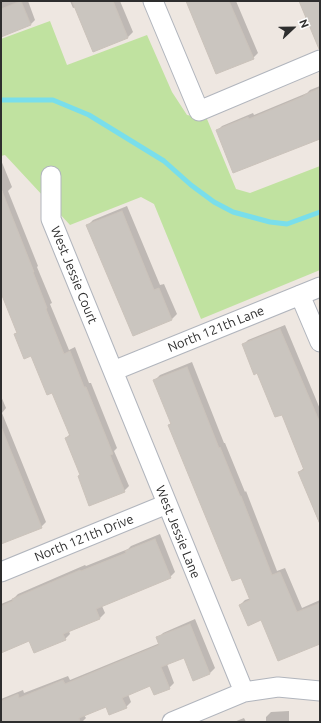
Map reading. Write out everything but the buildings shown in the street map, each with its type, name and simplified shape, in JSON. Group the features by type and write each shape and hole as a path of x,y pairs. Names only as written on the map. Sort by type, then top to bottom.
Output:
{"street":[{"path":"153,1 199,111 320,60"},
{"name":"West Jessie Court","path":"51,176 51,219 112,371"},
{"name":"North 121th Lane","path":"112,371 320,287"},
{"path":"300,295 320,342"},
{"name":"West Jessie Lane","path":"112,371 244,692"},
{"name":"North 121th Drive","path":"1,572 167,504"},
{"path":"172,722 244,692 278,687 320,691"}],"green space":[{"path":"50,21 67,65 147,35 172,92 187,115 207,119 236,189 250,193 320,166 320,270 201,319 154,204 141,197 70,225 5,155 1,156 1,39"}],"waterway":[{"path":"1,100 53,100 89,115 164,161 191,185 214,202 233,212 270,222 287,224 320,212"}]}
